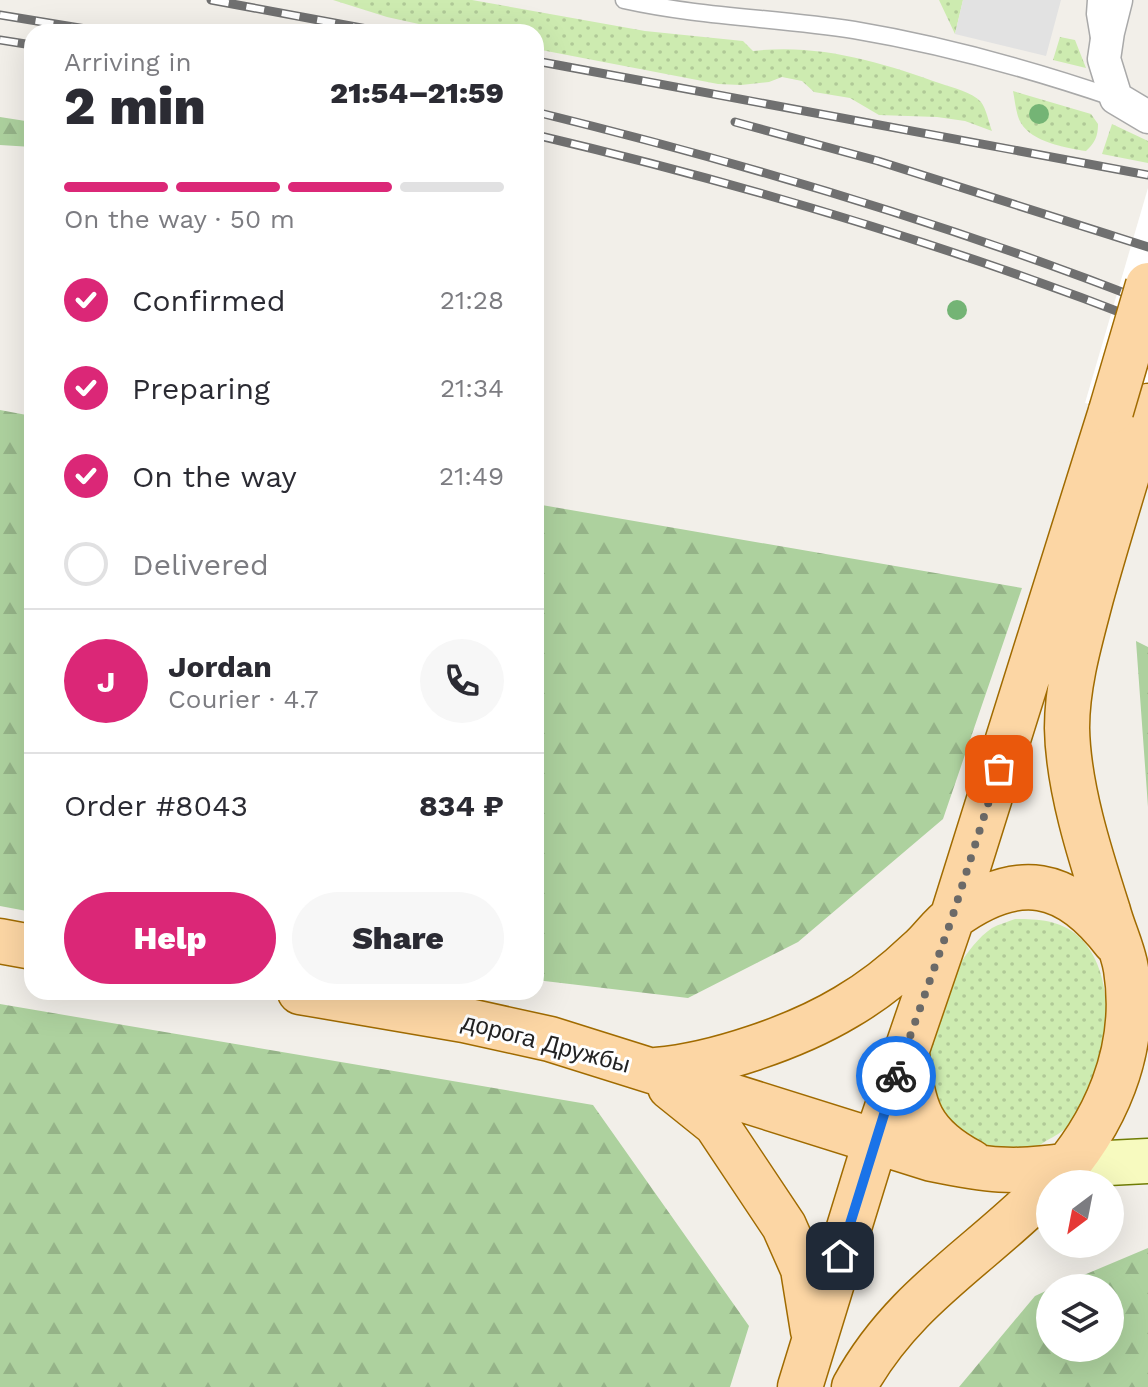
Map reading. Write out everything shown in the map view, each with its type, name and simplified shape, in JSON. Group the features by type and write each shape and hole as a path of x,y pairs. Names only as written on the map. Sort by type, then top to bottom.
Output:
{"main road":[{"path":"1061,1170 1107,1103 1127,1041 1131,971 1091,859 1067,731 1073,670 1134,412 1148,285"},
{"path":"800,1387 906,1046 1134,412"},
{"path":"650,1070 679,1068 716,1058 812,1025 883,982 952,918 990,895 1017,887 1046,887 1076,902 1101,923 1131,971"},
{"path":"0,941 24,946"},
{"name":"дорога Дружбы","path":"347,1000 464,1020 550,1039 875,1143 987,1170"},
{"path":"906,1046 910,1093 919,1117 932,1135 951,1152 987,1170 1036,1173"},
{"path":"650,1070 716,1124 773,1208 803,1269 814,1341"},
{"path":"1099,1170 1148,1161"},
{"path":"854,1387 882,1341 918,1300 1016,1219 1036,1198"}],"street":[{"path":"1116,0 1104,59 1116,98 1148,117"}],"lane":[{"path":"624,0 712,15 892,37 1073,83 1116,98"},
{"path":"1096,0 1095,14 1104,59"}],"green space":[{"path":"333,0 472,0 645,31 743,41 753,51 801,50 849,56 896,68 973,96 983,105 992,131 965,121 937,117 879,115 850,98 814,92 802,81 782,77 769,82 718,84 544,51 544,24 419,24"},
{"path":"939,0 963,0 955,34"},
{"path":"1060,37 1075,40 1086,68 1053,60"},
{"path":"1013,91 1091,114 1098,124 1094,142 1086,151 1050,143 1033,135 1019,120"},
{"path":"0,117 24,121 24,146 0,145"},
{"path":"1112,124 1148,141 1148,163 1102,154"},
{"path":"0,410 24,414 24,910 0,906"},
{"path":"544,505 1022,588 943,819 798,942 688,998 544,981"},
{"path":"1136,641 1148,647 1148,807"},
{"path":"1015,919 1040,920 1064,927 1078,936 1092,954 1102,977 1106,1002 1102,1057 1084,1105 1059,1133 1027,1151 969,1147 926,1089 928,1046 945,994 960,964 992,928"},
{"path":"0,1004 593,1105 749,1326 730,1387 0,1387"},
{"path":"1148,1248 1148,1387 959,1387 1036,1296 1036,1362 1124,1362 1124,1274 1086,1274"}],"shaded area":[{"path":"963,0 1061,0 1046,56 955,34"}],"pier":[{"path":"1148,188 1148,422 1085,403"}],"railway":[{"path":"211,0 340,24"},
{"path":"0,15 55,24"},
{"path":"0,40 24,44"},
{"path":"544,62 1148,175"},
{"path":"544,114 691,152 845,197 998,247 1148,302"},
{"path":"735,122 878,161 1148,247"},
{"path":"544,137 769,195 845,218 998,268 1148,323"}],"way so far":[{"path":"896,1076 952,918 999,769"}],"route":[{"path":"840,1256 896,1076"}]}
